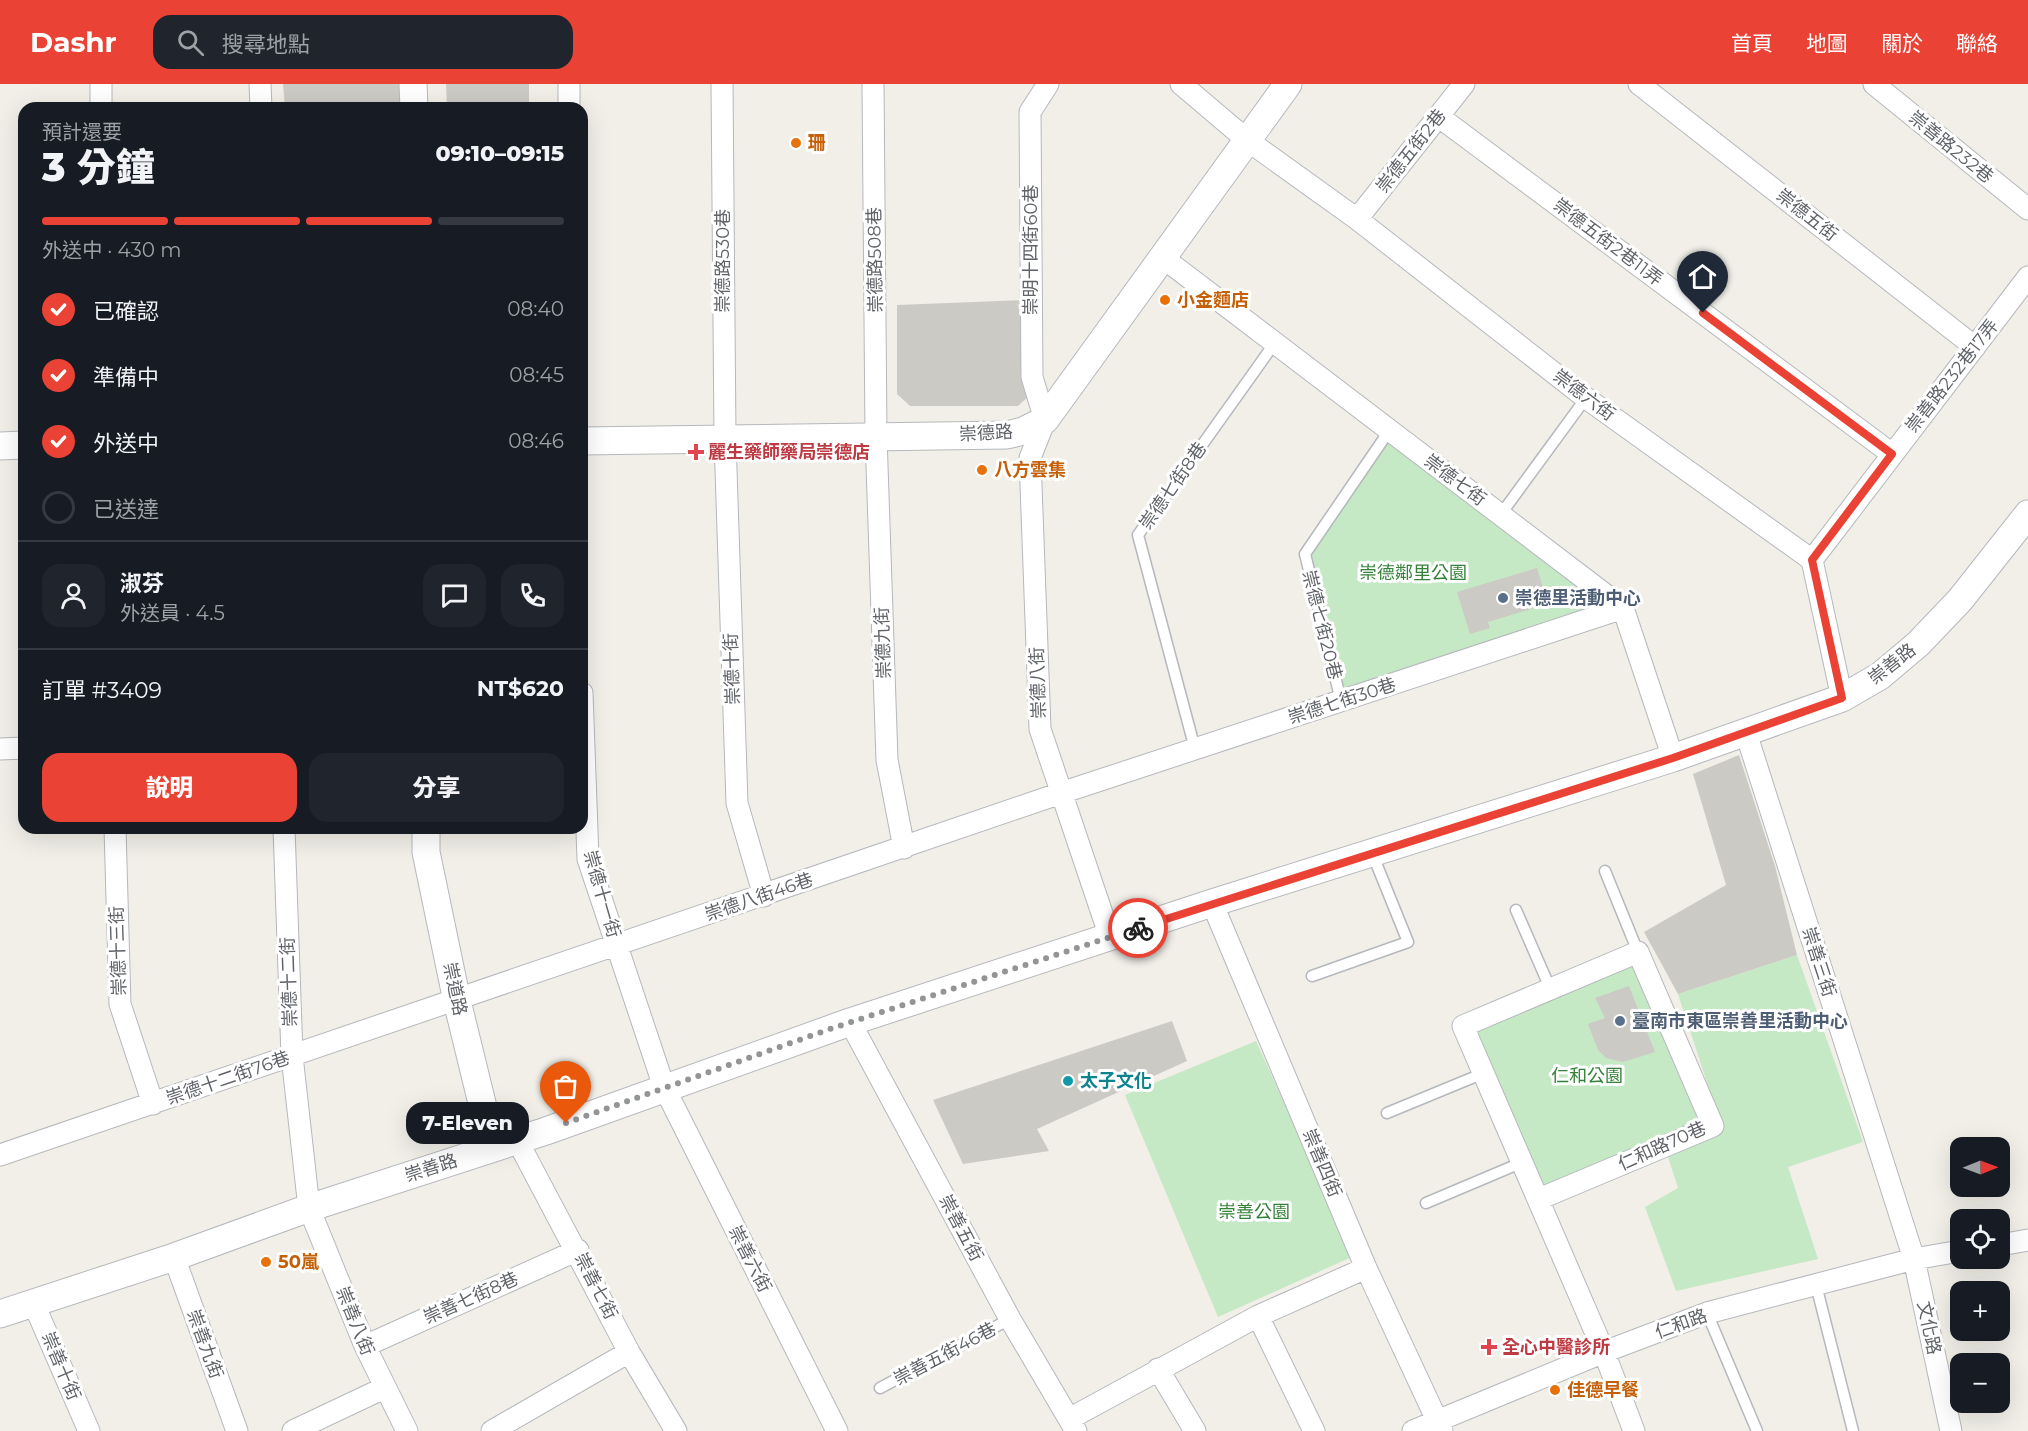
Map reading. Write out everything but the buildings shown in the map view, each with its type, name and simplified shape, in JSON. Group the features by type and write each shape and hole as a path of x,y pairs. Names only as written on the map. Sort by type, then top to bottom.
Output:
{"street":[{"path":"101,84 101,102"},
{"path":"260,84 261,102"},
{"path":"413,84 414,102"},
{"path":"569,84 569,102"},
{"name":"崇德路530巷","path":"722,84 725,439"},
{"name":"崇德路508巷","path":"873,84 876,436"},
{"name":"崇明十四街60巷","path":"1045,420 1032,377 1030,112 1048,84"},
{"name":"崇德六街","path":"1181,84 1246,140 1357,219 1586,398 1812,560"},
{"path":"1045,420 1287,84"},
{"name":"崇德五街2巷","path":"1357,219 1464,84"},
{"name":"崇德五街","path":"1639,84 1975,347"},
{"name":"崇善路232巷","path":"1874,84 2028,209"},
{"name":"崇德五街2巷11弄","path":"1438,116 1892,454"},
{"name":"崇德七街","path":"1162,256 1274,344 1623,608"},
{"name":"崇善路232巷17弄","path":"1812,560 2028,277"},
{"name":"崇德路","path":"588,441 1007,435 1023,431 1045,420"},
{"name":"崇德八街","path":"1045,420 1030,458 1040,729 1110,938"},
{"name":"崇德九街","path":"876,436 887,760 904,848"},
{"name":"崇德十街","path":"725,439 737,803 764,896"},
{"path":"0,446 18,445"},
{"name":"崇善路","path":"0,1314 174,1257 309,1208 505,1144 850,1022 1212,903 1673,758 1842,698 1880,676 1918,644 1960,600 2028,514"},
{"path":"1812,560 1842,698"},
{"path":"1623,608 1673,758"},
{"name":"崇德七街30巷","path":"1061,794 1623,608"},
{"name":"崇善三街","path":"1746,733 1914,1259"},
{"path":"0,748 18,748"},
{"name":"崇德八街46巷","path":"456,1001 1061,794"},
{"name":"崇德十三街","path":"115,834 120,1004 153,1104"},
{"name":"崇德十二街","path":"284,834 292,1056 309,1208"},
{"name":"崇道路","path":"426,834 426,852 456,1001 505,1144"},
{"name":"崇德十一街","path":"587,834 588,859 664,1087"},
{"name":"崇善四街","path":"1212,903 1366,1268 1440,1426"},
{"path":"1634,1431 1604,1352 1524,1161 1463,1026 1638,952"},
{"name":"仁和路70巷","path":"1539,1199 1713,1126 1638,952"},
{"name":"崇德十二街76巷","path":"0,1155 456,1001"},
{"name":"崇善五街","path":"850,1022 1010,1319 1073,1425"},
{"name":"崇善六街","path":"664,1087 837,1431"},
{"name":"崇善七街","path":"505,1144 578,1251 629,1352 675,1431"},
{"name":"崇善八街","path":"309,1208 365,1346 407,1431"},
{"path":"2010,1243 2028,1240"},
{"name":"崇善七街8巷","path":"365,1346 578,1251"},
{"name":"仁和路","path":"1413,1431 1440,1426 1604,1352 1707,1313 1914,1259 1950,1253"},
{"name":"崇善九街","path":"174,1257 237,1431"},
{"name":"文化路","path":"1914,1259 1951,1431"},
{"path":"1073,1425 1158,1369 1258,1316 1366,1268"},
{"name":"崇善十街","path":"33,1302 89,1431"},
{"path":"1258,1316 1314,1431"},
{"path":"492,1431 629,1352"},
{"path":"1158,1369 1195,1431"},
{"path":"294,1431 384,1388"}],"lane":[{"name":"崇德七街8巷","path":"1195,749 1138,535 1274,344"},
{"path":"1501,514 1586,398"},
{"name":"崇德七街20巷","path":"1341,701 1305,554 1389,431"},
{"path":"1312,976 1408,942 1372,853"},
{"name":"仁和路70巷","path":"1605,871 1638,952"},
{"path":"1516,910 1550,988"},
{"path":"1387,1113 1484,1073"},
{"path":"1426,1203 1524,1161"},
{"path":"1816,1285 1853,1431"},
{"path":"1707,1313 1756,1431"},
{"name":"崇善五街46巷","path":"880,1388 1010,1319"}],"green space":[{"name":"崇德鄰里公園","path":"1390,433 1615,606 1342,700 1306,554"},
{"path":"1797,955 1863,1142 1788,1167 1818,1259 1676,1291 1645,1207 1678,1188 1668,1157 1722,1128 1678,994"},
{"name":"仁和公園","path":"1633,961 1701,1121 1542,1188 1473,1031"},
{"name":"崇善公園","path":"1256,1041 1354,1256 1218,1317 1125,1095"}],"way so far":[{"path":"566,1123 830,1029 1138,928"}],"place":[{"name":"珊","path":"796,143"},
{"name":"小金麵店","path":"1165,300"},
{"name":"麗生藥師藥局崇德店","path":"696,452"},
{"name":"八方雲集","path":"982,470"},
{"name":"崇德里活動中心","path":"1503,598"},
{"name":"臺南市東區崇善里活動中心","path":"1620,1021"},
{"name":"太子文化","path":"1068,1081"},
{"name":"7-Eleven","path":"566,1123"},
{"name":"50嵐","path":"266,1262"},
{"name":"全心中醫診所","path":"1489,1347"},
{"name":"佳德早餐","path":"1555,1390"}],"route":[{"path":"1138,928 1673,758 1842,698 1812,560 1892,454 1703,313"}]}
